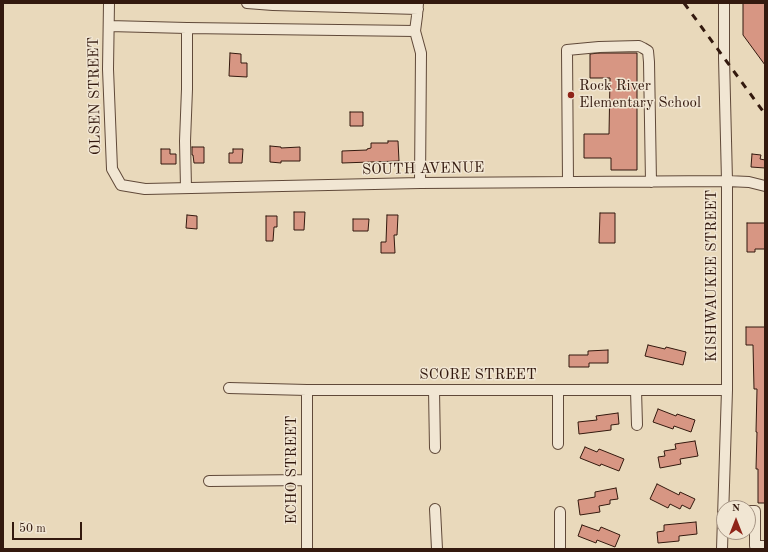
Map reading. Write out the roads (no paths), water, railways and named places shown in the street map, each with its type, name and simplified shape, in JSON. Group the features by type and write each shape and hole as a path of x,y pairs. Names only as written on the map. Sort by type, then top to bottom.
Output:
{"street":[{"name":"OLSEN STREET","path":"109,3 108,70 112,169 121,185"},
{"path":"247,3 273,5 418,6 415,31 421,53 420,183"},
{"name":"KISHWAUKEE STREET","path":"724,3 727,390 724,500"},
{"path":"109,26 415,31"},
{"path":"186,188 185,141 188,28"},
{"path":"568,182 567,50 598,47 639,46 648,51 649,62 650,182"},
{"name":"SOUTH AVENUE","path":"121,185 145,189 420,183 726,181 749,182 765,186"},
{"name":"SCORE STREET","path":"229,388 307,390 727,390"},
{"name":"ECHO STREET","path":"307,390 307,549"},
{"path":"434,390 435,448"},
{"path":"558,390 558,444"},
{"path":"636,390 637,426"},
{"path":"209,481 307,480"},
{"path":"435,509 437,549"},
{"path":"560,512 560,549"},
{"path":"755,540 755,546 765,546"}],"railway":[{"path":"684,3 765,114"}],"place":[{"name":"Rock River Elementary School","path":"571,95"}]}
